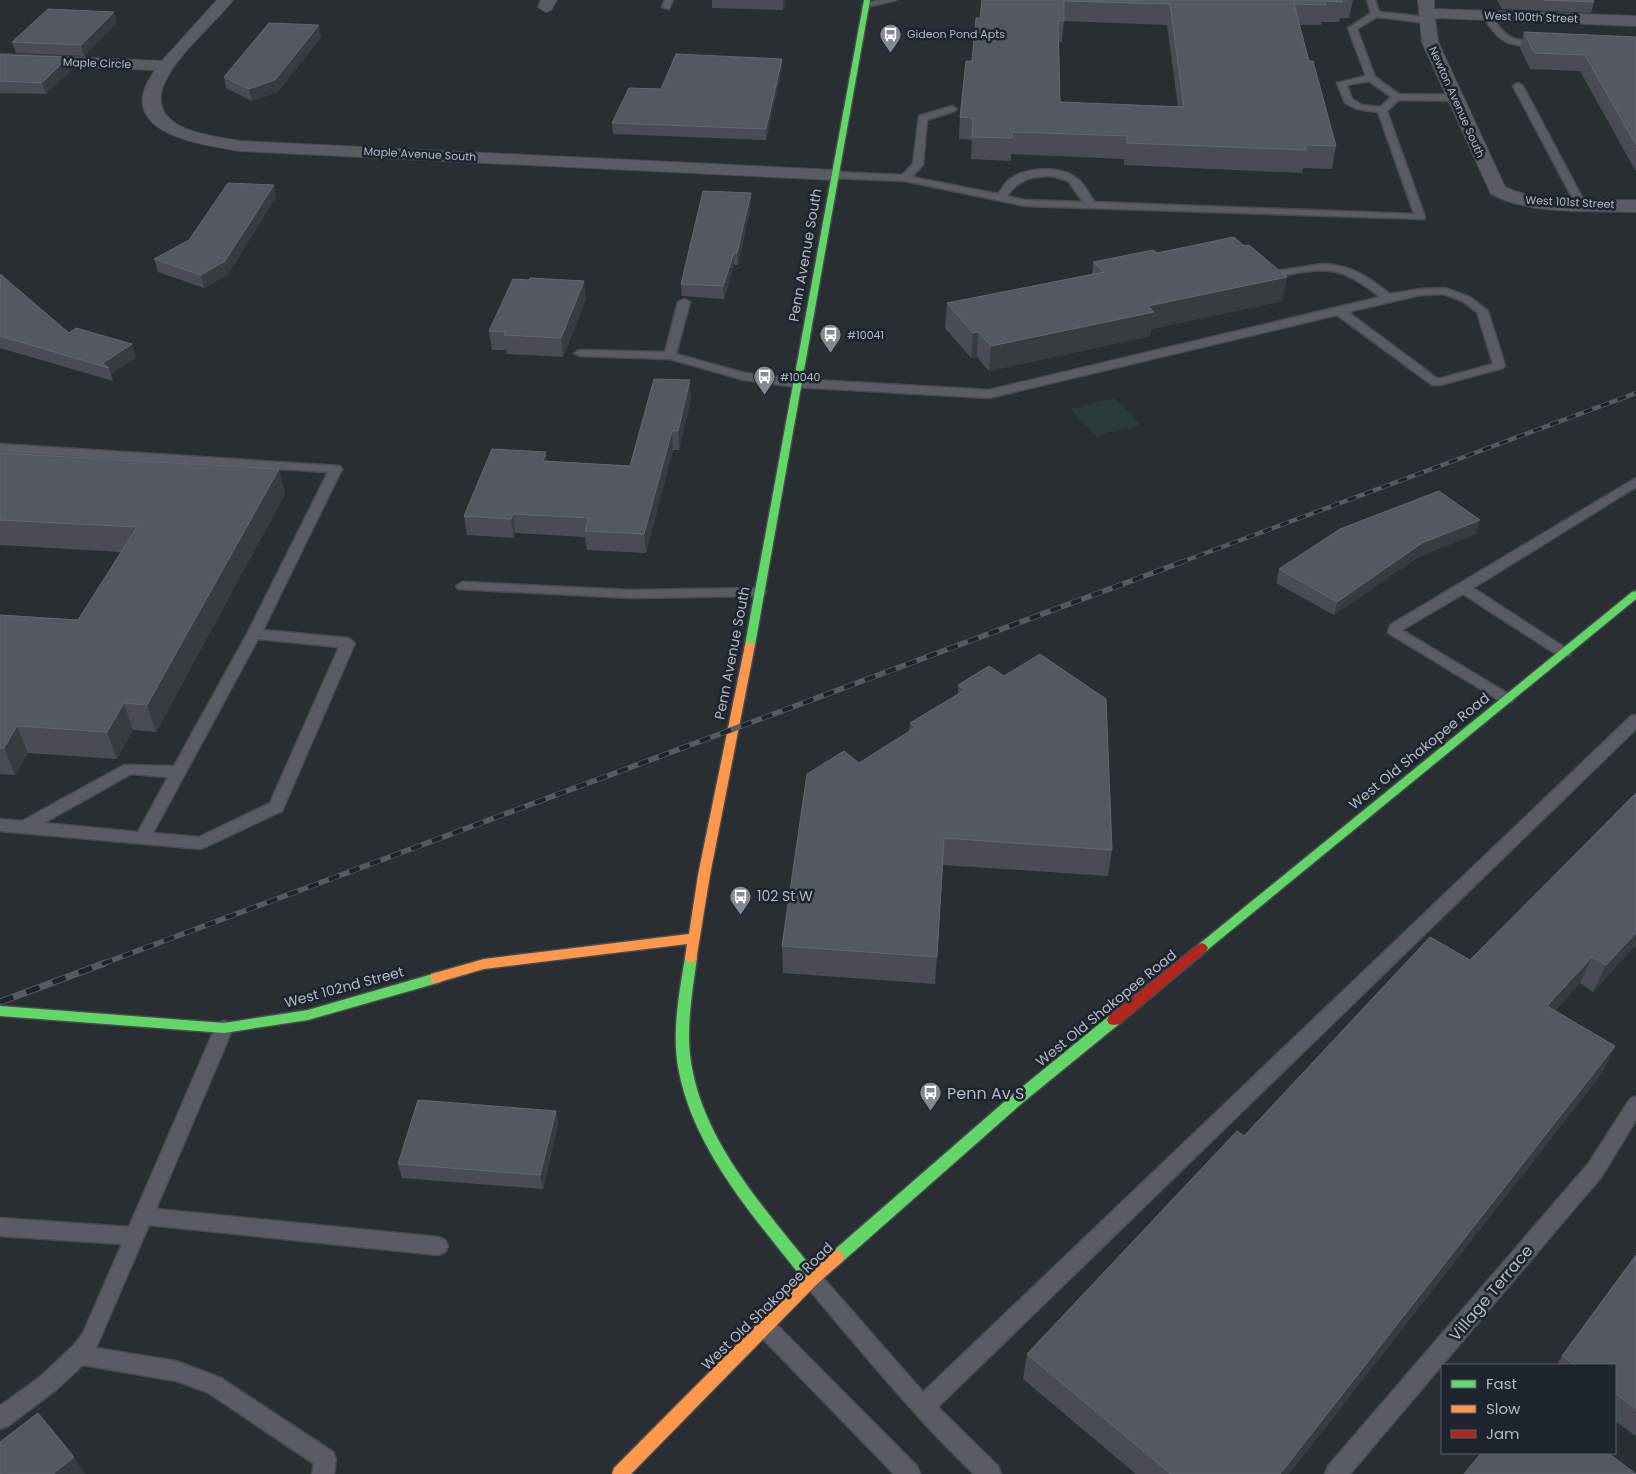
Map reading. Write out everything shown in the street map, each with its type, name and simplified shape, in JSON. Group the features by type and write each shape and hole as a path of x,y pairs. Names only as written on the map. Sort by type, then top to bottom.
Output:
{"main road":[{"name":"Penn Avenue South","path":"812,1279 719,1154 692,1099 685,1068 683,1025 693,938 759,592 866,2"},
{"name":"West Old Shakopee Road","path":"620,1474 812,1279 1016,1100 1636,594"},
{"name":"West 102nd Street","path":"0,1012 224,1028 308,1015 484,964 693,938"}],"street":[{"name":"Maple Avenue South","path":"224,0 164,66 154,83 150,98 153,112 162,124 182,135 207,142 240,146 835,175"},
{"name":"West 100th Street","path":"1427,11 1636,21"},
{"name":"Newton Avenue South","path":"1427,11 1430,42 1492,183 1505,196"},
{"name":"Maple Circle","path":"0,59 164,66"},
{"name":"West 101st Street","path":"1505,196 1536,202 1636,206"}],"lane":[{"path":"866,2 893,0"},
{"path":"1370,0 1376,14"},
{"path":"1427,11 1376,14 1352,28 1371,78 1397,96 1455,98"},
{"path":"1487,15 1500,37 1510,43 1549,44"},
{"path":"1371,78 1342,82 1348,101 1360,107 1382,110"},
{"path":"1518,86 1580,203"},
{"path":"1382,110 1397,96"},
{"path":"904,178 918,165 922,118 952,109"},
{"path":"835,175 904,178 1025,202 1420,217 1382,110"},
{"path":"1000,198 1014,180 1030,174 1050,174 1071,178 1083,190 1090,205"},
{"path":"1269,275 1308,268 1331,267 1353,272 1388,298"},
{"path":"580,353 670,356 744,376 797,384 989,394 1388,298 1420,292 1445,291 1466,299 1482,311 1499,366 1436,383 1339,311"},
{"path":"670,356 684,302"},
{"path":"0,448 336,469 254,634 143,838"},
{"path":"1507,699 1395,633 1395,628 1636,482"},
{"path":"463,586 631,594 759,592"},
{"path":"1463,588 1564,653"},
{"path":"0,825 201,843 276,807 348,643 254,634"},
{"path":"924,1406 1636,720"},
{"path":"25,827 129,769 179,772"},
{"path":"0,1419 66,1370 80,1355 90,1340 224,1028"},
{"name":"Village Terrace","path":"1336,1474 1595,1170 1636,1104"},
{"path":"144,1216 438,1246"},
{"path":"0,1227 136,1236"},
{"path":"812,1279 924,1406 970,1456 990,1474"},
{"path":"765,1327 909,1474"},
{"path":"80,1355 176,1371 214,1385 325,1458 323,1474"}],"shaded area":[{"path":"1115,398 1141,425 1096,436 1071,409"}],"building":[{"path":"982,0 1342,0 1343,2 1324,1 1326,5 1294,4 1309,61 1313,61 1336,146 1305,145 1306,150 1127,143 1127,136 1013,132 1012,138 972,137 973,118 960,117 966,61 972,61 976,18 980,18","holes":["1064,1 1170,4 1184,107 1060,102 1058,21 1064,21"]},
{"path":"1544,0 1593,0 1594,2"},
{"path":"48,9 114,12 81,45 12,42"},
{"path":"269,23 319,25 275,80 249,89 224,77"},
{"path":"1524,32 1636,37 1636,145 1585,55 1534,53"},
{"path":"676,54 782,59 766,129 612,123 629,88 661,89"},
{"path":"0,55 68,57 42,83 0,81"},
{"path":"228,183 274,185 225,261 201,275 154,259 189,240"},
{"path":"703,191 751,193 737,253 734,253 723,286 681,284"},
{"path":"1234,237 1244,246 1249,245 1287,277 1148,306 1154,312 991,346 978,332 973,333 947,303 1104,272 1093,262 1153,250 1157,253"},
{"path":"0,274 69,333 76,328 132,344 103,363 109,368 0,336"},
{"path":"530,278 584,281 561,338 504,335 506,332 489,331 513,279 529,280"},
{"path":"654,379 690,380 678,431 672,431 644,534 585,531 589,518 513,514 511,519 464,516 492,449 546,452 543,461 630,466"},
{"path":"0,453 279,469 147,705 124,703 107,732 17,726 4,748 0,748 0,615 78,620 137,527 0,520"},
{"path":"1439,491 1480,520 1422,543 1337,602 1279,569 1340,529"},
{"path":"1040,654 1106,699 1112,850 944,838 937,957 782,946 807,774 844,751 859,763 916,727 910,723 965,690 958,685 989,666 1004,676"},
{"path":"1636,793 1636,933 1606,965 1592,957 1547,1006 1615,1046 1280,1474 1171,1474 1027,1354 1237,1131 1244,1136 1430,937 1470,960"},
{"path":"418,1100 556,1111 540,1175 398,1164"},
{"path":"1636,1255 1636,1409 1616,1394 1616,1364 1574,1364 1562,1356"},
{"path":"38,1413 74,1457 53,1474 0,1474 0,1442"},
{"path":"1480,1454 1609,1454 1636,1474 1464,1474"}],"railway":[{"path":"1179,563 1636,393"},
{"path":"102,964 1182,562"},
{"path":"0,1002 105,963"}],"traffic: fast":[{"path":"750,645 867,0"},
{"path":"1202,948 1636,594"},
{"path":"691,958 685,999 683,1054 692,1097 704,1125 736,1180 812,1279"},
{"path":"0,1011 224,1028 308,1015 436,978"},
{"path":"837,1257 1016,1100 1114,1020"}],"traffic: slow":[{"path":"691,958 704,875 750,645"},
{"path":"436,978 484,964 693,938"},
{"path":"620,1474 812,1279 837,1257"}],"traffic: jam":[{"path":"1114,1020 1202,948"}],"place":[{"name":"Gideon Pond Apts","path":"891,53"},
{"name":"#10041","path":"831,354"},
{"name":"#10040","path":"764,396"},
{"name":"102 St W","path":"741,915"},
{"name":"Penn Av S","path":"931,1112"}]}
